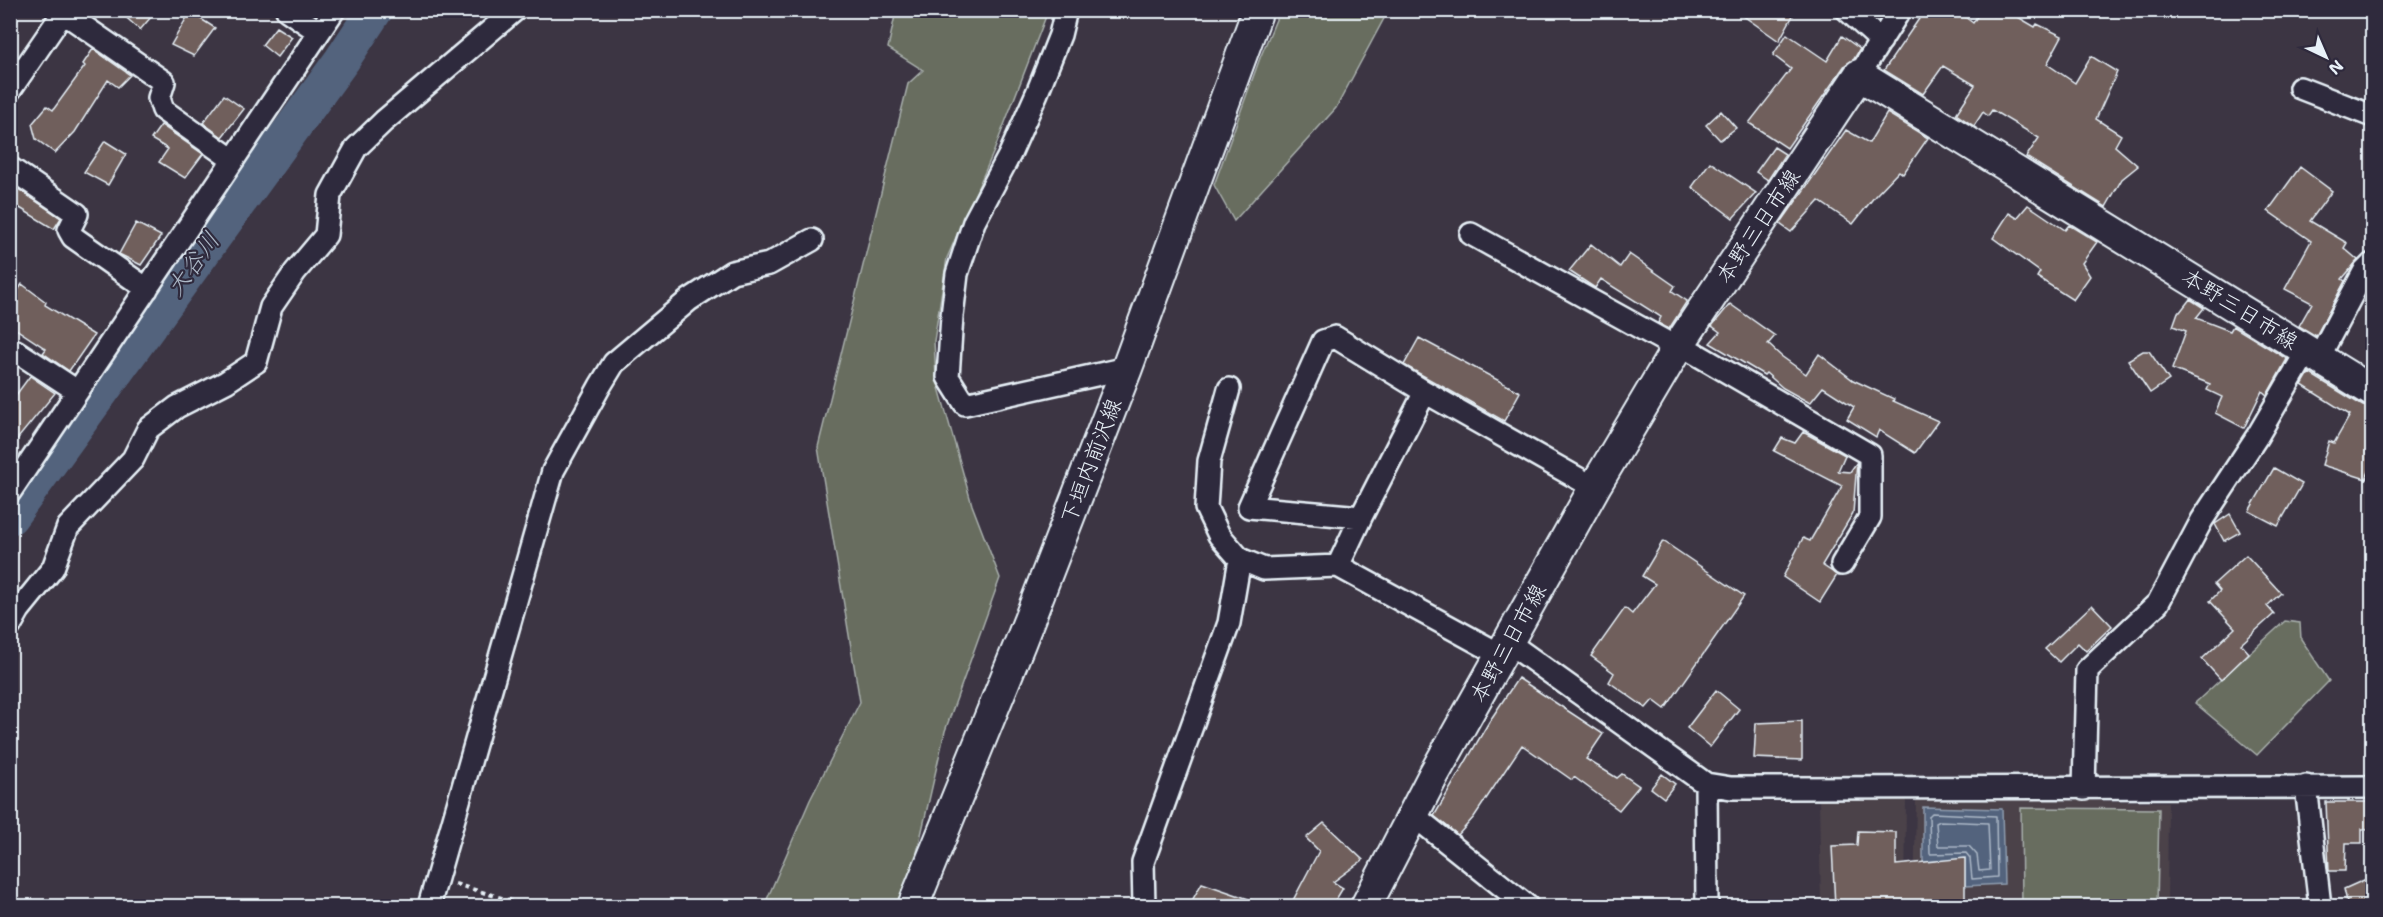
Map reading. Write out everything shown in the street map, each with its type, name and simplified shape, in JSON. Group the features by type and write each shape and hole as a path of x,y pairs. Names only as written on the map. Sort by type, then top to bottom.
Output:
{"main road":[{"name":"下垣内前沢線","path":"913,906 1016,654 1127,368 1258,10"},
{"name":"本野三日市線","path":"1366,906 1413,815 1505,649 1677,348 1859,75 2373,391"}],"street":[{"path":"286,10 319,32"},
{"path":"10,492 334,10"},
{"path":"10,626 53,568 68,527 133,459 148,429 177,407 226,382 256,362 271,307 295,272 326,235 330,195 356,148 384,121 515,10"},
{"path":"1066,10 1060,35 1024,124 1011,154 974,222 957,274 948,377 965,404 1127,368"},
{"path":"1847,10 1881,41"},
{"path":"1859,75 1900,10"},
{"path":"10,90 64,12 165,82 159,98 163,110 233,160"},
{"path":"2300,88 2373,116"},
{"path":"10,168 77,214 69,230 73,237 147,289"},
{"path":"1471,234 1677,348 1691,351 1870,455 1870,517 1842,564"},
{"path":"429,906 553,471 600,386 614,363 689,300 732,272 769,264 812,240"},
{"path":"2084,789 2087,670 2158,603 2202,520 2313,354 2364,272 2373,264"},
{"path":"1361,517 1250,507 1323,341 1335,337 1425,392 1595,488"},
{"path":"10,351 16,351 77,391"},
{"path":"1229,389 1209,461 1206,508 1219,535 1240,559 1264,569 1338,566 1505,649 1707,784 1731,788 2373,787"},
{"path":"1338,566 1425,392"},
{"path":"1144,906 1143,862 1229,623 1240,559"},
{"path":"1707,784 1707,906"},
{"path":"2306,786 2320,906"},
{"path":"1413,815 1527,906"}],"path":[{"path":"438,879 529,906"}],"shaded area":[{"path":"1906,796 1905,906 1821,906 1819,797"},
{"path":"1916,798 2168,802 2167,906 1914,906"}],"green space":[{"path":"1280,10 1388,11 1336,108 1234,221 1214,185"},
{"path":"896,11 1048,11 994,151 947,258 934,341 936,377 972,505 1000,578 945,731 915,861 898,906 766,906 810,800 860,702 818,447 908,84 923,70 888,48"},
{"path":"2285,621 2300,623 2301,639 2329,681 2257,755 2195,703"},
{"path":"2021,808 2159,809 2157,906 2022,906"}],"water":[{"path":"1923,807 2002,809 2004,884 1965,886 1965,859 1923,862"}],"building":[{"path":"118,10 157,10 140,30"},
{"path":"1735,10 1796,10 1779,41"},
{"path":"1925,10 1956,10 1973,23 1981,10 1994,16 2000,10 2006,10 2035,27 2037,24 2062,36 2047,64 2075,83 2091,56 2117,72 2096,119 2121,135 2115,146 2138,166 2122,179 2106,207 2026,157 2039,138 1992,110 1988,116 1983,112 1974,126 1956,114 1975,85 1943,66 1923,94 1884,70"},
{"path":"190,12 215,28 194,56 171,45"},
{"path":"276,27 292,37 277,57 262,45"},
{"path":"1787,34 1827,61 1842,36 1860,49 1854,59 1845,65 1787,148 1749,123 1791,69 1773,55"},
{"path":"93,49 130,75 118,87 108,80 75,132 55,153 36,139 32,124 47,106 53,110 85,66 83,64"},
{"path":"224,95 244,109 222,137 203,123"},
{"path":"1721,111 1736,128 1720,140 1706,125"},
{"path":"1887,113 1928,138 1903,174 1899,171 1853,224 1819,201 1791,232 1780,224 1846,130 1869,143"},
{"path":"161,125 203,154 185,178 159,162 168,149 151,139"},
{"path":"105,141 126,154 108,185 84,172"},
{"path":"1774,147 1785,154 1768,180 1756,172"},
{"path":"1710,162 1756,193 1733,218 1692,187"},
{"path":"2300,167 2332,191 2310,221 2347,243 2344,248 2358,260 2342,279 2345,281 2316,336 2299,326 2312,303 2285,289 2311,241 2268,211"},
{"path":"18,189 61,218 54,229 10,202 10,197"},
{"path":"2028,205 2065,230 2069,225 2097,242 2082,263 2090,276 2073,300 2037,277 2040,272 1993,238 2009,213 2017,218"},
{"path":"136,223 161,236 141,265 119,254"},
{"path":"1591,244 1620,267 1629,254 1675,286 1672,291 1687,301 1669,329 1658,323 1661,317 1601,279 1595,288 1569,271"},
{"path":"22,284 46,302 45,305 94,335 69,371 43,353 46,349 10,325 10,303"},
{"path":"2190,299 2204,308 2196,318 2230,331 2233,326 2287,359 2267,395 2262,391 2244,428 2215,413 2222,397 2207,390 2210,384 2172,369 2186,331 2173,326 2178,312"},
{"path":"1730,304 1775,336 1768,344 1806,374 1819,354 1853,380 1938,421 1915,453 1879,430 1876,437 1847,419 1854,407 1823,387 1810,403 1783,388 1766,373 1764,375 1710,343 1720,332 1712,326"},
{"path":"1419,338 1520,392 1504,421 1404,365"},
{"path":"2143,351 2149,351 2169,380 2150,393 2128,360"},
{"path":"2309,373 2363,406 2373,408 2373,461 2366,479 2322,465 2329,441 2334,443 2350,415 2302,385"},
{"path":"30,376 55,393 10,448 10,403"},
{"path":"1803,432 1845,455 1838,471 1850,472 1857,462 1853,513 1822,565 1837,575 1820,602 1783,577 1803,538 1810,541 1842,486 1774,451 1782,438 1795,443"},
{"path":"2274,468 2302,484 2278,526 2249,511"},
{"path":"2230,514 2240,532 2224,541 2215,524"},
{"path":"1663,541 1744,596 1665,709 1653,700 1646,708 1609,682 1614,673 1591,656 1625,608 1632,614 1655,584 1642,576"},
{"path":"2246,555 2281,593 2267,606 2274,614 2241,644 2249,653 2221,680 2202,659 2235,628 2210,601 2220,591 2214,584"},
{"path":"2092,605 2112,626 2086,651 2078,643 2059,662 2045,649"},
{"path":"1518,678 1603,734 1586,759 1617,778 1622,774 1639,786 1619,810 1574,777 1572,780 1522,745 1474,817 1458,835 1434,816 1489,722"},
{"path":"1716,690 1739,709 1710,747 1687,728"},
{"path":"1802,721 1802,760 1754,758 1756,723"},
{"path":"1662,774 1675,784 1664,798 1651,788"},
{"path":"2326,802 2373,802 2373,829 2362,829 2362,843 2346,843 2345,871 2329,871"},
{"path":"1324,823 1363,860 1333,882 1343,888 1332,906 1290,906 1319,851 1306,838"},
{"path":"1858,831 1896,832 1896,865 1965,858 1965,906 1835,906 1832,846 1857,845"},
{"path":"2373,876 2373,906 2348,906 2344,889"},
{"path":"1202,883 1263,904 1262,906 1189,906"}],"waterway":[{"name":"大谷川","path":"10,517 342,60 375,10"}]}
